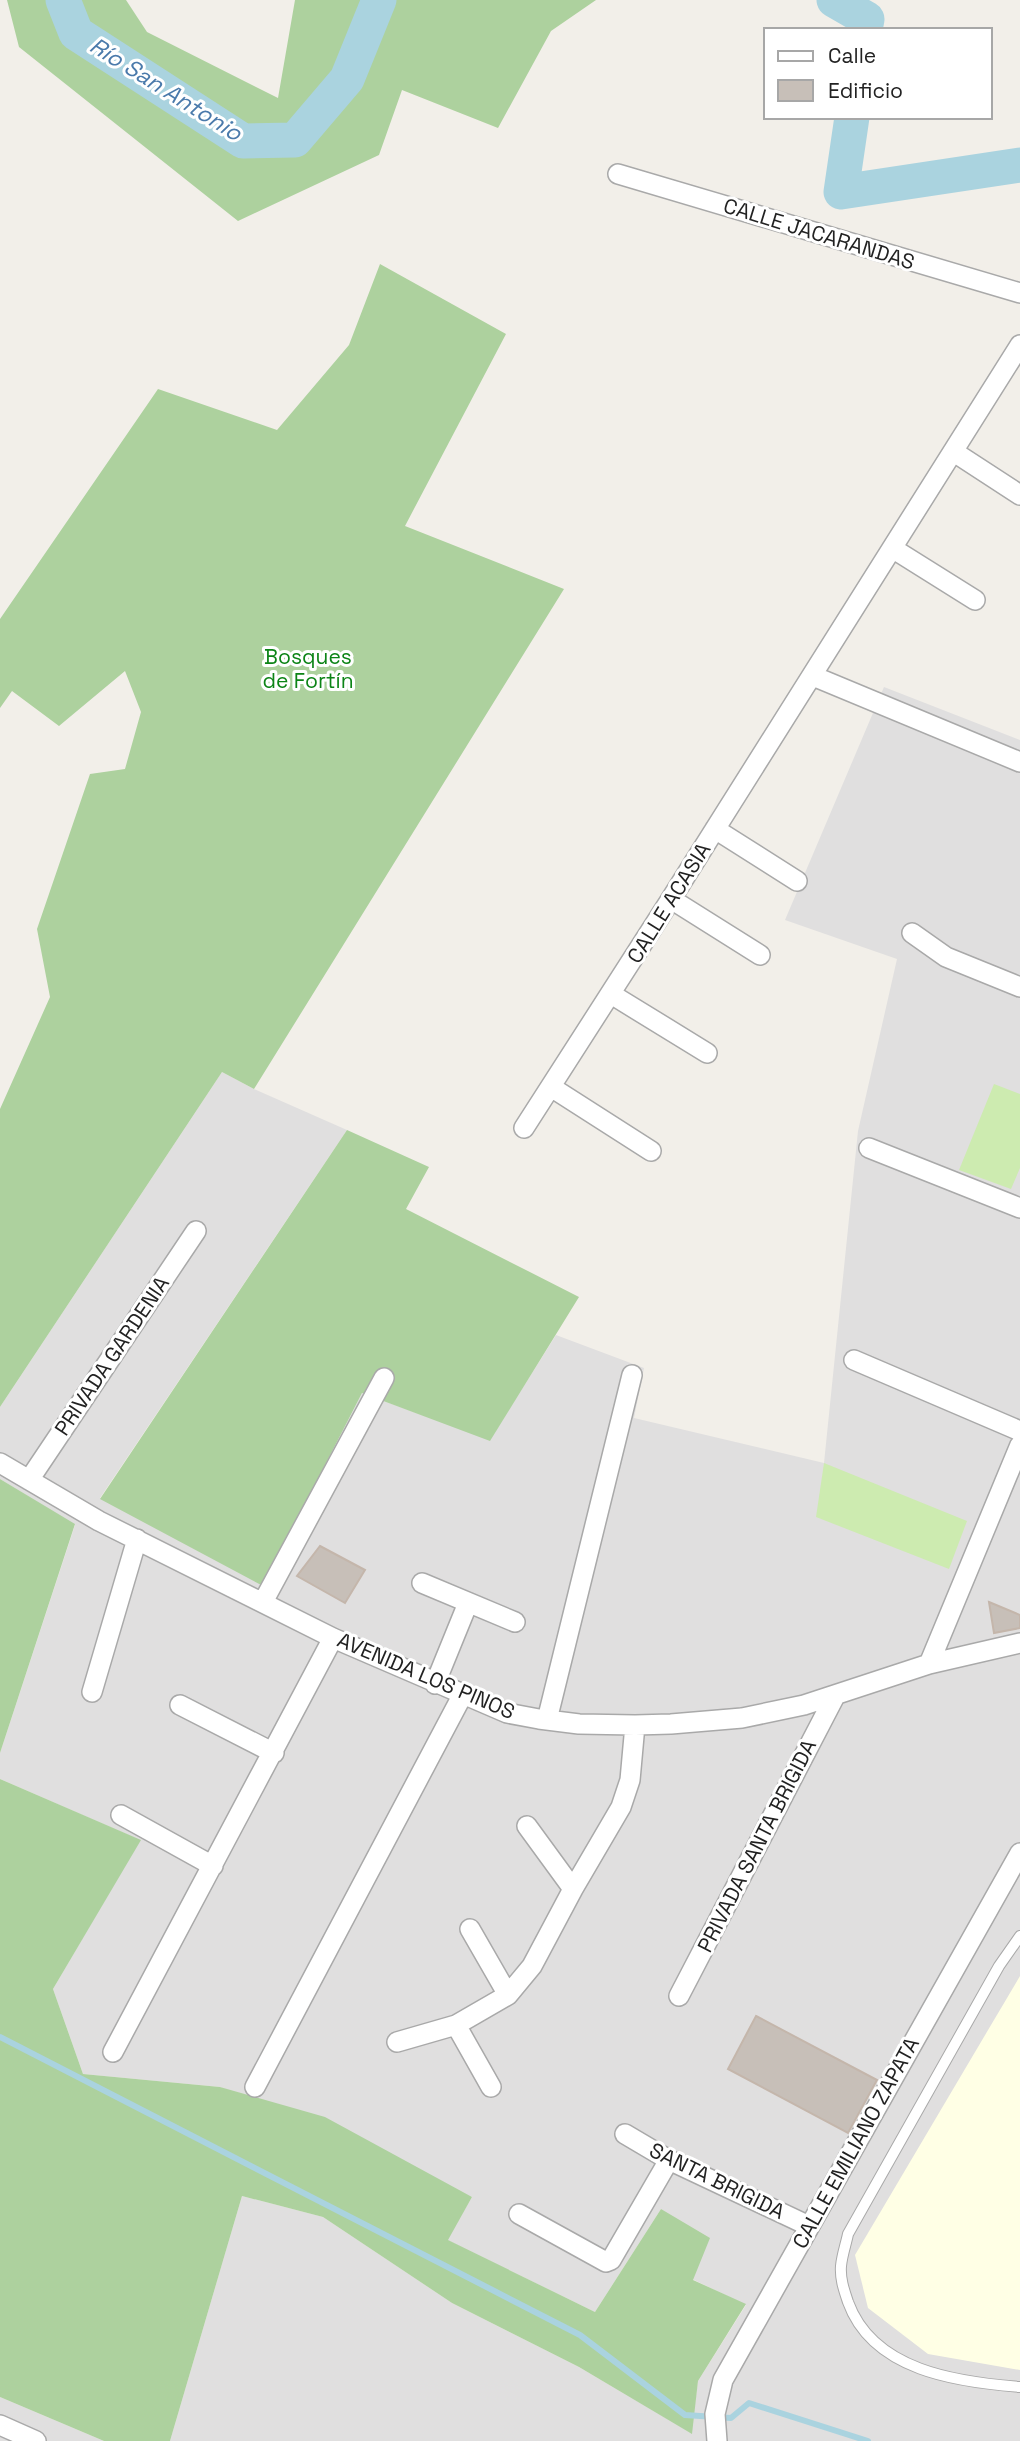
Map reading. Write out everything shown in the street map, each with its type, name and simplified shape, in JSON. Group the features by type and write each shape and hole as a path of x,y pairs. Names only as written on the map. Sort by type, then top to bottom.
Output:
{"street":[{"name":"CALLE JACARANDAS","path":"618,174 1020,293"},
{"name":"CALLE ACASIA","path":"524,1128 1017,355"},
{"path":"954,452 1020,495"},
{"path":"892,548 975,600"},
{"path":"813,676 1020,762"},
{"path":"715,829 797,881"},
{"path":"671,900 760,955"},
{"path":"912,933 946,957 1020,987"},
{"path":"611,993 707,1053"},
{"path":"551,1087 651,1152"},
{"path":"869,1148 1020,1208"},
{"name":"PRIVADA GARDENIA","path":"29,1480 196,1231"},
{"path":"853,1360 1020,1431"},
{"path":"547,1720 632,1375"},
{"path":"263,1602 384,1378"},
{"path":"929,1664 1020,1445"},
{"name":"AVENIDA LOS PINOS","path":"0,1463 99,1521 333,1637 462,1696 507,1713 579,1724 635,1725 742,1718 804,1705 929,1664 1020,1643"},
{"path":"92,1692 137,1539"},
{"path":"422,1583 515,1622"},
{"path":"435,1684 468,1602"},
{"path":"113,2052 274,1753 333,1637"},
{"path":"255,2087 462,1696"},
{"name":"PRIVADA SANTA BRIGIDA","path":"679,1996 835,1696"},
{"path":"180,1705 274,1753"},
{"path":"397,2042 456,2025 508,1995 532,1966 621,1807 630,1780 635,1725"},
{"path":"121,1815 214,1866"},
{"path":"527,1826 573,1889"},
{"name":"CALLE EMILIANO ZAPATA","path":"715,2427 723,2380 1020,1853"},
{"path":"470,1929 508,1995"},
{"path":"456,2025 492,2087"},
{"name":"SANTA BRIGIDA","path":"625,2134 670,2161 809,2226"},
{"path":"519,2214 606,2262 611,2260 670,2161"},
{"path":"0,2425 36,2441"}],"lane":[{"path":"1020,1936 999,1966 848,2234 841,2265 842,2287 851,2312 866,2336 901,2361 936,2374 978,2384 1020,2387"}],"shaded area":[{"path":"884,687 1020,740 1020,2441 170,2441 242,2196 323,2217 452,2303 579,2367 691,2433 698,2381 746,2305 692,2279 661,2209 595,2312 447,2240 472,2197 220,2087 83,2074 53,1989 140,1840 0,1779 0,1753 75,1525 0,1479 0,1407 222,1072 347,1130 100,1498 263,1585 362,1393 490,1440 556,1335 644,1368 634,1418 824,1463 858,1131 897,959 785,920"},
{"path":"1020,1976 1020,2370 928,2354 868,2308 855,2255"},
{"path":"0,2397 104,2441 0,2441"}],"green space":[{"path":"7,0 126,0 147,32 278,98 295,0 596,0 551,31 498,128 402,90 379,155 238,221 19,47"},
{"name":"Bosques de Fortín","path":"380,264 506,334 405,526 564,589 254,1089 222,1072 0,1407 0,1109 50,997 37,929 90,774 125,769 141,712 125,671 59,726 12,691 0,708 0,619 158,389 277,430 349,345"},
{"path":"994,1084 1020,1094 1020,1168 1011,1189 959,1170"},
{"path":"347,1130 429,1167 406,1209 579,1297 490,1441 362,1393 263,1586 100,1499"},
{"path":"824,1463 967,1521 949,1569 816,1517"},
{"path":"0,1479 75,1524 0,1753"},
{"path":"0,1779 141,1840 53,1989 83,2074 220,2087 325,2117 472,2197 448,2240 595,2312 661,2209 710,2238 693,2280 746,2304 698,2381 692,2434 579,2367 452,2303 323,2217 242,2196 170,2441 104,2441 0,2397"}],"building":[{"path":"320,1546 365,1570 345,1603 297,1576"},
{"path":"989,1602 1020,1615 1020,1628 994,1633"},
{"path":"756,2016 877,2080 848,2133 728,2069"}],"waterway":[{"name":"Río San Antonio","path":"63,0 76,33 243,141 295,140 347,79 379,0"},
{"name":"Río San Antonio","path":"834,0 867,19 865,28"},
{"name":"Río San Antonio","path":"852,119 841,192 1020,165"},
{"path":"0,2037 580,2335 685,2415 731,2418 749,2403 868,2441"}]}
